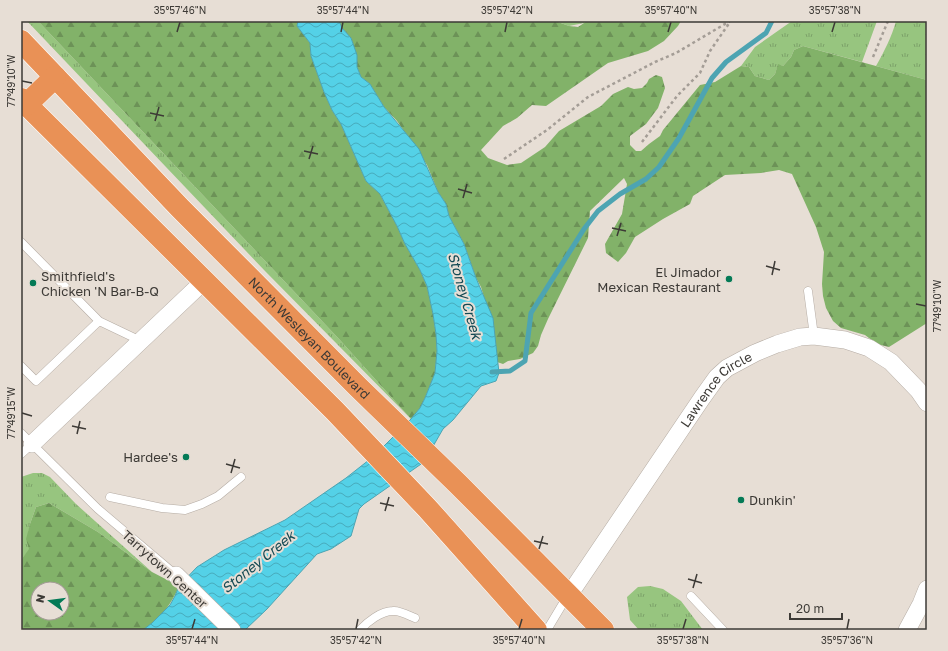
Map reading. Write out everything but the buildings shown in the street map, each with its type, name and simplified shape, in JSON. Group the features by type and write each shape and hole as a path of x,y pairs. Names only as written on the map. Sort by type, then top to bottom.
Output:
{"highway":[{"name":"North Wesleyan Boulevard","path":"21,41 180,208 358,387 458,484 604,630"},
{"path":"55,77 24,102 335,411 427,508 536,630"}],"street":[{"path":"25,444 140,341 204,281"},
{"name":"Lawrence Circle","path":"569,595 717,377 727,368 755,353 800,337 814,336 845,340 869,348 891,362 918,390 927,403"},
{"name":"Tarrytown Center","path":"176,575 232,630"},
{"path":"907,630 927,589"}],"lane":[{"path":"21,242 99,321 140,341"},
{"path":"808,292 814,336"},
{"path":"21,366 36,381 99,321"},
{"name":"Tarrytown Center","path":"25,444 98,509 176,575"},
{"path":"110,497 162,508 186,510 218,496 241,477"},
{"path":"547,630 569,595"},
{"path":"691,596 723,630"},
{"path":"360,630 372,619 381,614 394,610 415,618"}],"path":[{"path":"642,142 677,96 700,72 710,51 730,21"},
{"path":"504,159 547,130 588,97 655,62 676,53 730,21"},
{"path":"873,57 888,21"}],"green space":[{"path":"27,21 38,21 339,339 411,419 265,271"},
{"path":"38,21 298,21 297,26 310,43 311,56 324,92 332,110 341,124 366,181 380,194 427,286 436,334 437,351 435,373 420,408 411,419 339,339"},
{"path":"339,21 558,21 569,26 578,27 587,21 681,21 664,41 648,51 608,63 546,106 532,105 517,118 503,126 481,150 488,158 507,165 521,163 545,147 559,131 601,106 613,94 628,87 634,89 642,88 649,79 656,75 662,77 665,88 658,108 646,124 630,136 630,145 636,151 641,151 660,136 663,130 700,85 715,82 741,66 749,67 755,76 769,80 775,74 778,64 783,66 791,57 794,50 803,46 927,80 927,323 889,347 877,344 865,335 841,328 833,321 826,308 823,296 822,284 824,252 816,227 792,174 779,170 761,173 725,175 693,196 690,204 635,237 626,253 618,262 606,253 605,244 622,214 627,184 624,178 590,211 588,238 548,319 538,346 533,353 520,359 508,361 503,364 497,362 493,328 481,287 476,278 464,244 449,216 446,204 438,192 427,165 397,121 384,107 370,84 361,77 357,67 356,55 351,38 342,28"},
{"path":"558,21 587,21 569,26"},
{"path":"792,21 877,21 862,62 803,46 794,50 791,57 783,66 778,65 775,74 769,80 755,76 749,67 741,66 755,47"},
{"path":"896,21 927,21 927,80 876,66 888,44"},
{"path":"33,473 42,473 50,477 76,504 152,572 98,532 49,503 36,507 27,539 30,549 21,560 21,477"},
{"path":"49,503 98,532 152,572 179,586 173,599 164,611 143,630 21,630 21,560 29,549 26,539 36,507"},
{"path":"650,586 663,589 681,601 703,630 639,630 630,620 627,597 638,587"}],"water":[{"name":"Stoney Creek","path":"298,21 339,21 342,28 351,38 357,55 357,67 361,77 370,84 384,107 419,149 438,192 446,204 449,216 464,244 476,278 493,318 499,373 496,381 481,386 453,420 443,429 424,462 359,509 351,536 331,549 317,554 267,609 245,630 143,630 170,605 179,586 197,567 224,550 285,520 346,478 374,456 420,408 435,373 437,351 436,334 427,286 380,194 366,181 341,124 332,110 324,92 311,56 310,43 297,26"}],"waterway":[{"path":"492,372 510,371 525,361 531,313 584,229 598,211 620,194 646,179 659,167 679,138 712,78 726,62 766,33 772,21"}],"place":[{"name":"El Jimador Mexican Restaurant","path":"729,279"},
{"name":"Smithfield's Chicken 'N Bar-B-Q","path":"33,283"},
{"name":"Hardee's","path":"186,457"},
{"name":"Dunkin'","path":"741,500"}]}
